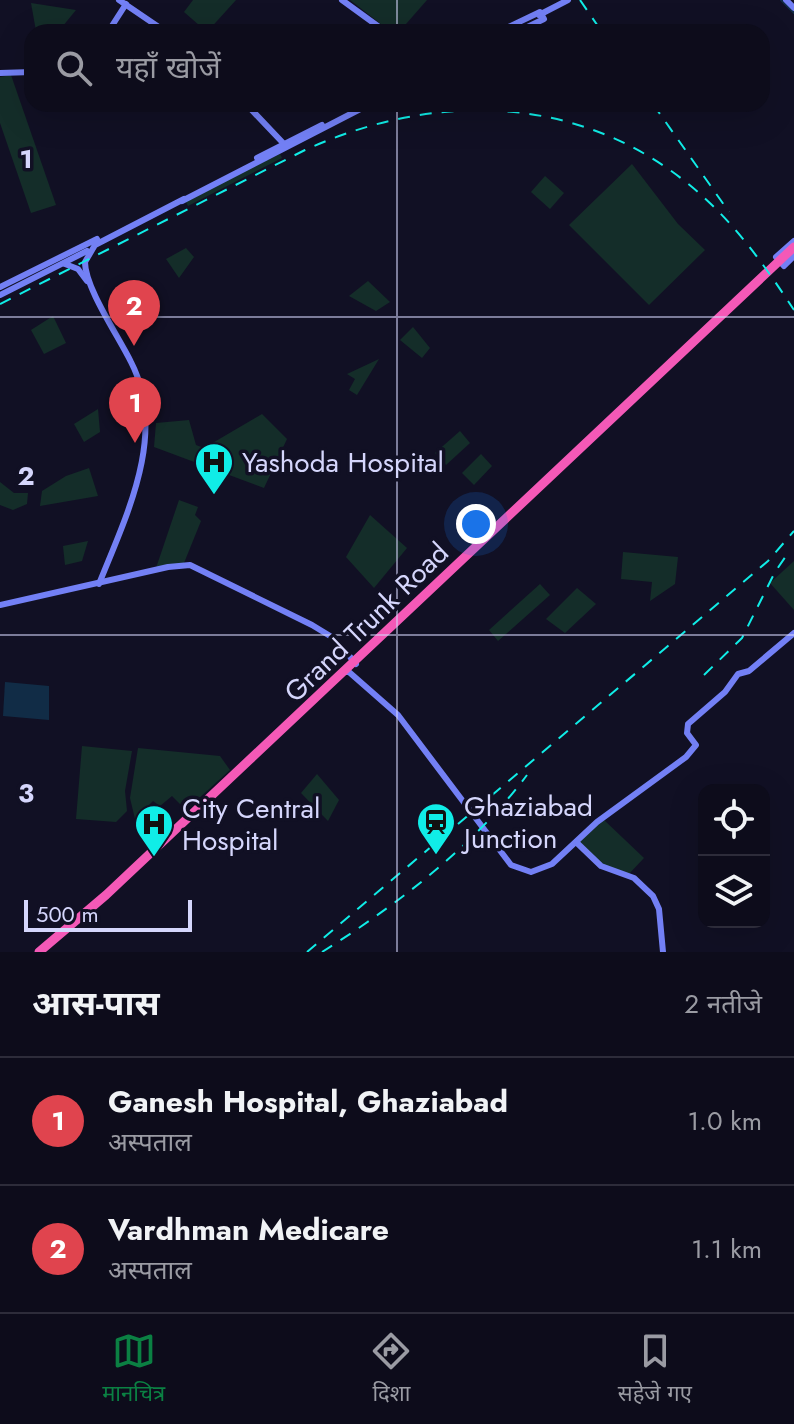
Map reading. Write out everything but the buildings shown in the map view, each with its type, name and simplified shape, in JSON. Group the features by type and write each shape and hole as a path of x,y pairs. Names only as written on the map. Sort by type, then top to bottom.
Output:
{"highway":[{"name":"Grand Trunk Road","path":"108,893 794,249"},
{"name":"Grand Trunk Road","path":"108,893 231,777"},
{"path":"38,952 108,893"}],"street":[{"path":"119,0 155,24"},
{"path":"342,0 376,24"},
{"path":"349,0 378,24"},
{"path":"523,24 570,0"},
{"path":"786,0 794,8"},
{"path":"113,24 126,4"},
{"path":"515,24 540,12 544,19 533,24"},
{"path":"526,24 532,20"},
{"path":"0,62 1,73 24,72"},
{"path":"254,112 284,144"},
{"path":"95,244 347,112"},
{"path":"253,162 353,112"},
{"path":"0,292 224,176"},
{"path":"97,583 144,456 144,411 130,361 87,275 86,258 98,242 181,200"},
{"path":"0,292 55,265 75,267 85,278 130,361"},
{"path":"0,607 97,583 175,568 196,569 333,640 362,683 383,700 512,866 537,871 556,860 686,757 696,745 687,733 688,724 725,692 738,674 749,671 794,633"},
{"path":"576,842 605,869 633,879 658,904 662,952"}],"green space":[{"path":"193,0 236,0 214,24 198,24 184,12"},
{"path":"350,0 427,0 406,24 381,24"},
{"path":"31,3 76,10 65,24 35,24"},
{"path":"11,75 56,205 31,213 0,123 0,77"},
{"path":"280,154 282,158 188,206 185,200"},
{"path":"632,164 678,224 705,250 649,305 569,225"},
{"path":"545,176 564,193 550,209 531,192"},
{"path":"186,248 194,257 179,278 166,259"},
{"path":"368,281 390,302 376,311 349,296"},
{"path":"53,316 66,343 44,354 31,330"},
{"path":"413,327 430,348 422,358 400,340"},
{"path":"379,359 357,395 349,390 355,379 347,374"},
{"path":"98,409 100,432 84,442 74,424"},
{"path":"262,414 287,439 264,488 154,447 156,423 189,420 196,445 204,448"},
{"path":"460,431 470,443 446,465 435,453"},
{"path":"481,454 492,466 474,485 462,473"},
{"path":"89,468 98,496 40,506 42,491 66,476"},
{"path":"0,482 14,493 28,493 27,504 13,510 0,505"},
{"path":"179,500 198,507 195,515 201,521 184,563 156,568"},
{"path":"370,515 407,548 374,588 346,557"},
{"path":"88,541 82,561 65,565 63,546"},
{"path":"623,552 678,557 675,584 650,601 652,582 621,579"},
{"path":"794,561 794,610 770,583"},
{"path":"540,584 550,595 498,641 489,630"},
{"path":"577,588 596,604 565,633 546,619"},
{"path":"82,746 132,751 125,791 127,811 116,822 76,819"},
{"path":"138,748 220,756 230,770 186,810 172,796 160,806 153,801 135,819 130,798"},
{"path":"317,774 339,800 328,821 301,793"},
{"path":"604,820 644,858 627,876 610,871 578,843"}],"water":[{"path":"5,682 49,686 49,720 3,716"}],"waterway":[{"path":"781,0 794,13"}],"railway":[{"path":"580,0 596,24"},
{"path":"0,304 305,150 358,129 413,116 449,112"},
{"path":"503,112 573,123 624,143 671,171 727,221 758,258 794,310"},
{"path":"659,112 729,212"},
{"path":"307,952 768,561 794,531"},
{"path":"704,675 742,638 788,553"},
{"path":"322,952 406,894 459,850 527,775"}],"place":[{"name":"Vardhman Medicare","path":"134,346"},
{"name":"Ganesh Hospital, Ghaziabad","path":"135,443"},
{"name":"Yashoda Hospital","path":"214,496"},
{"name":"Ghaziabad Junction","path":"436,856"},
{"name":"City Central Hospital","path":"154,858"}]}
